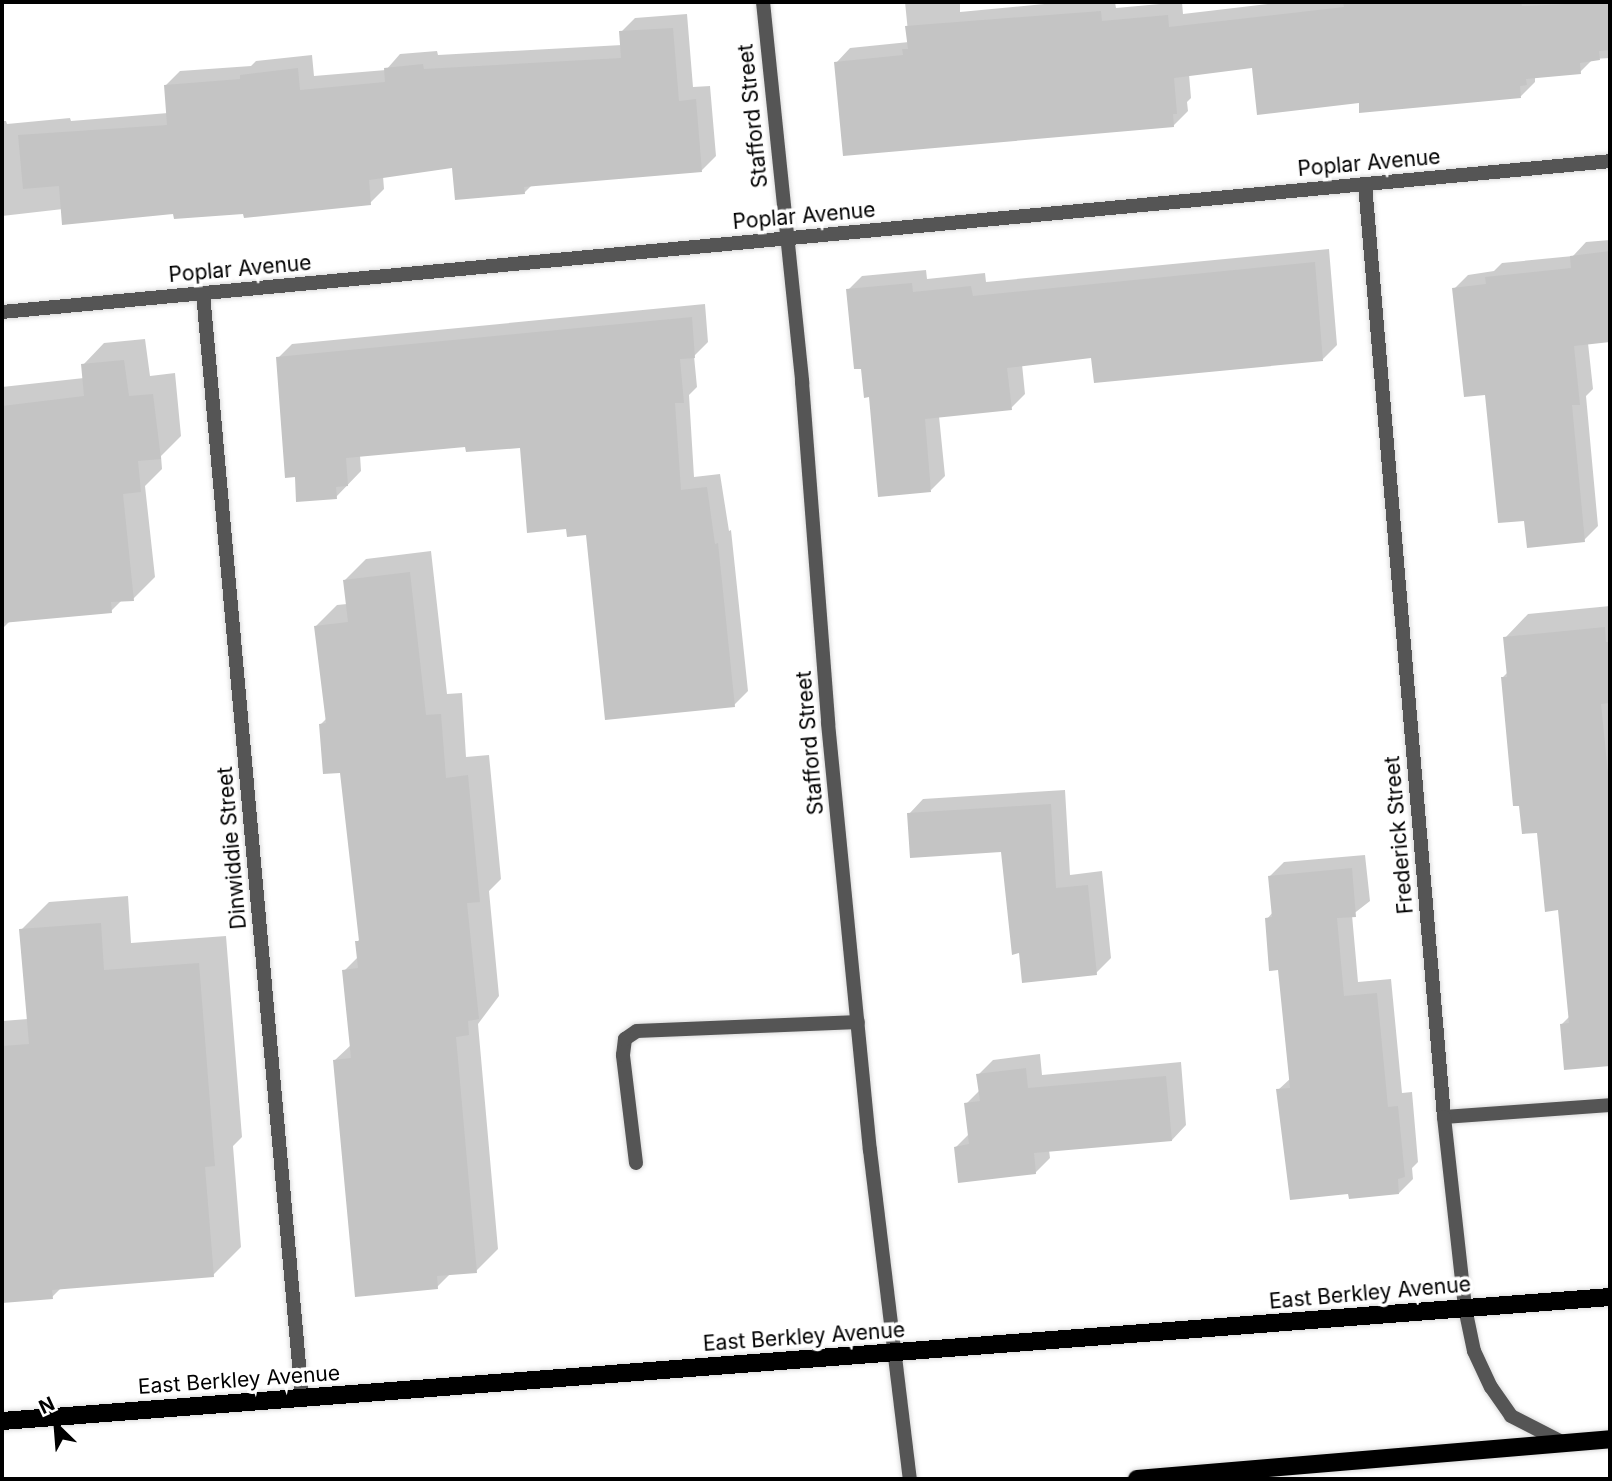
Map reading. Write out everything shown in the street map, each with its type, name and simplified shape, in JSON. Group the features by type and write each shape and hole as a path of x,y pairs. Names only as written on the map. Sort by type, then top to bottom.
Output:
{"main road":[{"name":"East Berkley Avenue","path":"2,1421 1610,1297"},
{"path":"1137,1479 1560,1441 1610,1439"}],"street":[{"name":"Stafford Street","path":"763,2 858,1022 910,1479"},
{"name":"Poplar Avenue","path":"2,312 1610,161"},
{"name":"Frederick Street","path":"1365,184 1444,1117 1465,1308 1474,1351 1491,1387 1511,1416 1560,1441"},
{"name":"Dinwiddie Street","path":"203,293 302,1398"},
{"path":"636,1163 623,1055 625,1039 637,1031 858,1022"},
{"path":"1444,1117 1610,1105"}],"building":[{"path":"1343,2 1521,2 1522,6 1610,2 1610,50 1599,51 1600,60 1580,63 1581,74 1526,79 1527,85 1520,86 1521,98 1359,113 1359,103 1257,115 1252,68 1174,78 1177,114 1173,114 1174,127 843,156 834,62 903,55 902,49 908,49 905,26 1101,11 1102,21 1168,15 1169,27 1344,7"},
{"path":"673,28 679,101 696,99 702,172 524,187 525,194 455,200 452,168 369,180 371,205 244,218 243,214 174,219 173,214 62,225 59,186 23,189 18,135 167,125 164,85 240,79 240,75 298,68 300,90 385,82 384,68 423,64 424,69 621,58 619,31"},
{"path":"1610,251 1610,342 1574,346 1580,405 1572,405 1585,542 1527,548 1524,521 1498,523 1485,395 1464,397 1452,288 1486,284 1485,277 1571,268 1570,256"},
{"path":"1315,262 1323,361 1094,383 1091,358 1007,368 1012,410 925,419 931,492 878,497 869,397 864,398 861,369 854,369 846,289 912,283 913,292 971,286 973,296"},
{"path":"692,317 695,358 680,359 684,403 675,403 681,490 707,487 715,544 718,543 735,707 605,720 586,535 567,537 566,529 527,533 520,448 466,452 465,447 346,458 348,486 336,487 337,499 296,502 295,477 285,478 276,357"},
{"path":"124,360 129,396 153,394 161,459 138,461 141,492 123,494 134,601 111,602 112,613 2,623 2,406 84,396 81,364"},
{"path":"410,572 426,715 441,714 446,778 468,775 480,902 467,903 479,1019 468,1021 469,1035 456,1037 477,1273 437,1276 438,1289 355,1297 333,1060 351,1058 342,970 358,968 355,941 359,941 340,773 323,774 319,724 326,723 314,626 348,622 343,580"},
{"path":"1605,627 1606,642 1610,642 1610,703 1601,704 1610,793 1610,1066 1564,1070 1560,1024 1569,1023 1558,910 1545,912 1537,833 1522,834 1519,806 1513,806 1501,677 1507,677 1503,637"},
{"path":"1051,804 1056,888 1088,885 1097,975 1022,983 1019,953 1012,955 1001,852 910,858 907,813"},
{"path":"1352,868 1356,917 1337,918 1344,996 1377,993 1388,1107 1398,1106 1405,1177 1398,1179 1399,1194 1349,1199 1348,1194 1290,1200 1276,1089 1290,1088 1278,970 1269,971 1265,918 1272,917 1268,876"},
{"path":"101,923 104,970 199,963 215,1166 205,1167 214,1277 52,1290 53,1299 2,1303 2,1046 29,1044 19,929"},
{"path":"1026,1068 1028,1088 1166,1076 1172,1141 1034,1153 1036,1174 958,1183 954,1147 969,1144 964,1103 980,1101 976,1074"}]}
